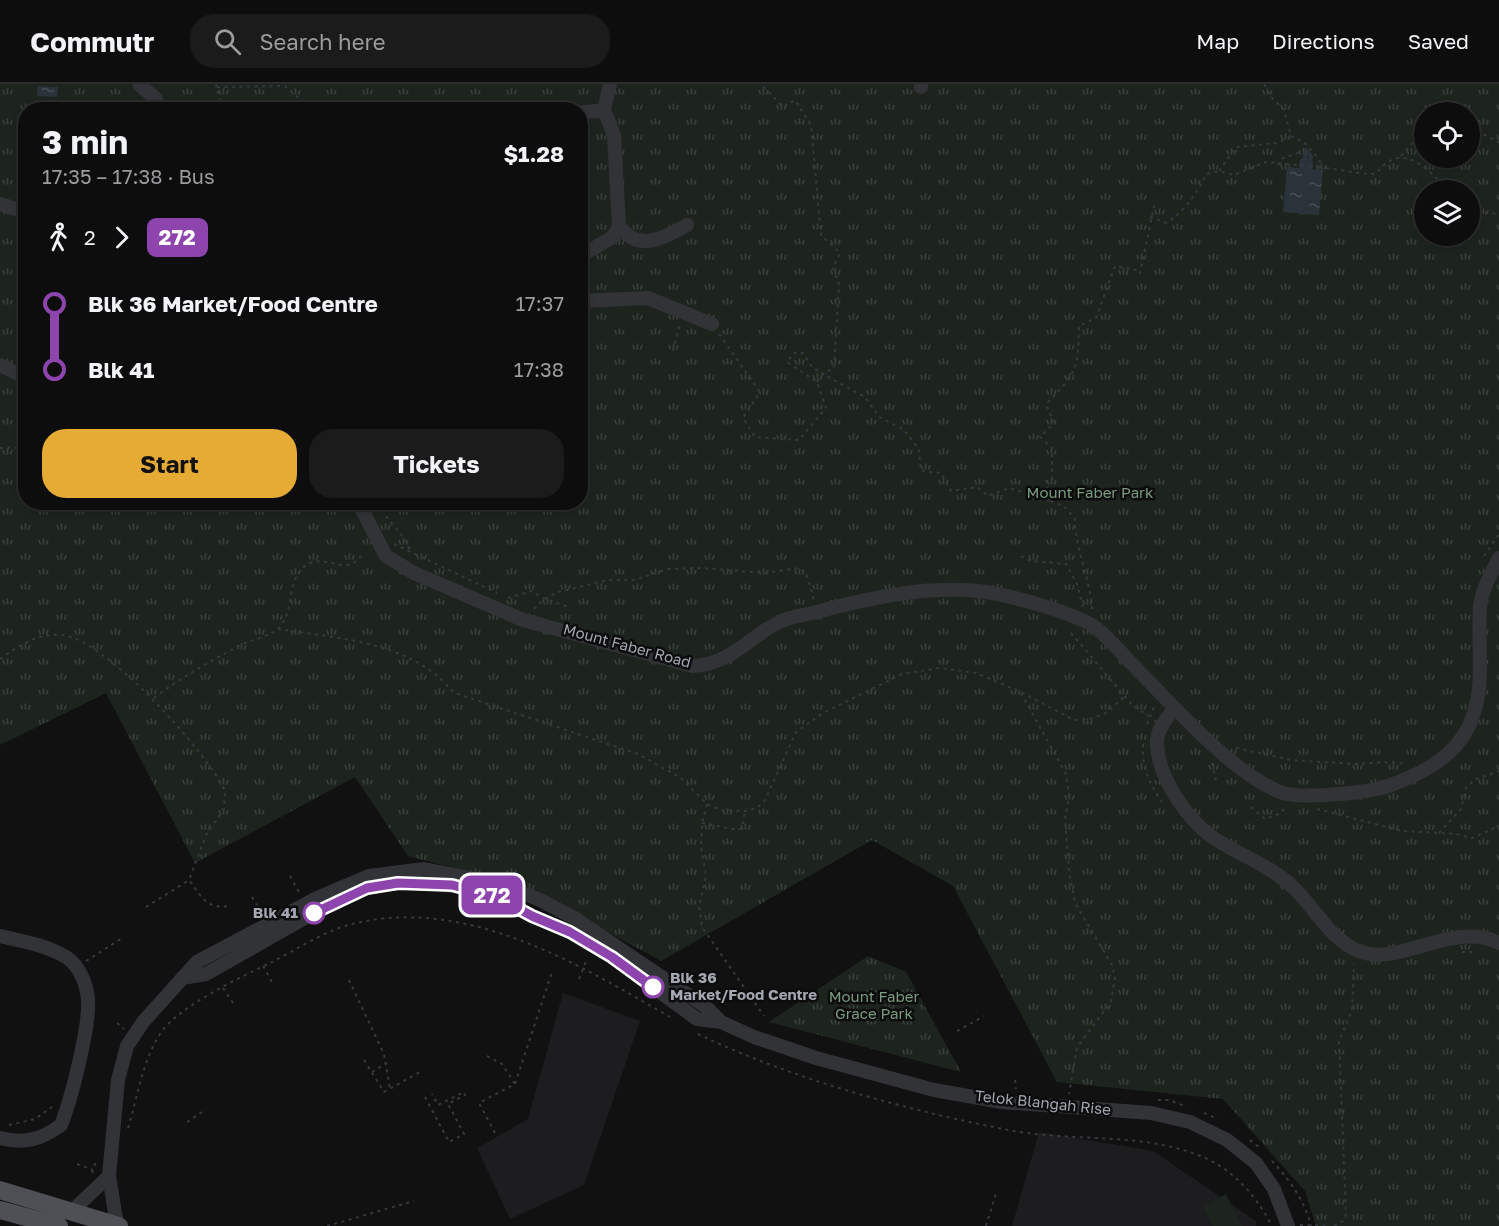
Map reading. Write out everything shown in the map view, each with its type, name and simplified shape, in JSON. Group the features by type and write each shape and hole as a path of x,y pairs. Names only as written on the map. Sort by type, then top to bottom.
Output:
{"main road":[{"path":"0,1190 65,1219"},
{"path":"0,1210 118,1226"}],"street":[{"path":"139,84 156,99 156,102"},
{"path":"588,251 613,237 619,226 614,135 604,110 610,84"},
{"path":"588,113 604,110"},
{"path":"0,204 18,210"},
{"path":"619,226 632,239 654,242 687,225"},
{"path":"588,301 648,298 712,324"},
{"path":"0,365 18,374"},
{"name":"Mount Faber Road","path":"362,510 386,556 414,573 523,620 693,666 710,665 726,659 785,620 879,596 985,592 1053,610 1095,627 1175,709 1222,753 1264,783 1285,794 1340,794 1369,790 1412,777 1445,756 1467,729 1478,696 1480,606 1485,585 1499,558"},
{"path":"772,613 785,620"},
{"path":"1175,709 1162,724 1156,742 1160,763 1170,786 1196,822 1213,838 1291,885 1342,943 1363,953 1386,954 1435,941 1475,937 1487,938 1499,943"},
{"name":"Telok Blangah Rise","path":"118,1226 109,1176 118,1080 127,1046 142,1022 197,962 317,898 369,876 424,869 500,884 540,900 576,919 688,995 721,1022"},
{"name":"Telok Blangah Rise","path":"182,978 206,974 340,898 375,886 427,882 452,885 497,897 532,916 570,932 603,951 698,1018 721,1022 754,1037 816,1058 934,1090 1002,1102 1151,1113 1190,1122 1227,1140 1256,1163 1274,1189 1288,1226"},
{"path":"532,916 540,900"},
{"path":"0,936 34,944 67,957 77,967 84,981 88,1000 76,1069 61,1125 34,1140 14,1141 3,1132"},
{"path":"65,1219 109,1176"}],"path":[{"path":"761,84 783,107 795,100 811,125 821,235 840,253 833,268 839,284 834,368 823,374 817,382"},
{"path":"1264,84 1272,98 1284,110 1291,136 1305,143 1320,161 1319,169"},
{"path":"220,102 216,85 285,86 303,102"},
{"path":"1480,133 1499,142"},
{"path":"1219,171 1236,147 1277,143 1291,136"},
{"path":"1150,217 1167,223 1197,195 1206,174 1219,171 1234,175 1266,162 1371,174 1400,157 1414,141"},
{"path":"1278,165 1281,159 1303,151 1305,143"},
{"path":"1400,157 1410,159 1438,180"},
{"path":"1319,169 1325,172"},
{"path":"1050,501 1046,481 1052,479 1052,448 1040,437 1054,423 1046,404 1070,378 1078,364 1079,326 1096,318 1115,266 1140,273 1155,201"},
{"path":"1480,212 1499,214"},
{"path":"673,351 684,313"},
{"path":"712,324 760,392 743,418 755,437 799,440 826,408 817,382 787,362 794,353 803,353 812,367 865,397 879,417 904,430 919,449 921,471 941,473 951,491 977,487 988,496 1009,488 1064,506 1075,519 1075,539 1083,554 1092,609"},
{"path":"0,448 18,447"},
{"path":"385,510 387,517 402,532 410,551"},
{"path":"393,543 498,593"},
{"path":"278,629 291,603 292,586 301,569 317,560 344,566 350,565 362,554"},
{"path":"1021,556 1031,561 1066,564 1077,584 1084,609"},
{"path":"544,599 558,592 608,580 635,580 668,569 702,568 765,573 795,568 806,573 816,608"},
{"path":"508,598 532,591 544,599 569,607"},
{"path":"154,698 188,672 278,629 354,640 410,658 432,671 455,693 638,754 681,778 707,804 721,810 745,811 757,808 765,800 796,732 823,712 902,674 939,668 976,673 1020,692 1074,720 1090,719 1106,713 1125,696"},
{"path":"1071,633 1133,706 1149,716 1157,700"},
{"path":"0,658 27,640 46,634 65,635 83,642 154,698 225,791 224,809 206,835 189,880 146,907"},
{"path":"1020,692 1066,774 1069,796 1065,819 1069,872 1075,903 1112,965 1115,977 1111,1002 1077,1047 1069,1097"},
{"path":"1246,749 1291,760 1354,764 1390,762"},
{"path":"1439,833 1461,809 1466,788 1474,780 1499,771"},
{"path":"1251,807 1265,819 1279,814 1291,803"},
{"path":"707,804 702,823 701,847 706,876 699,906 702,927 764,1016"},
{"path":"1311,808 1402,831 1472,838 1498,826"},
{"path":"702,823 738,830 742,828 745,811"},
{"path":"290,876 298,889"},
{"path":"189,880 207,904 216,908 230,906"},
{"path":"252,897 261,912"},
{"path":"139,1086 147,1060 161,1032 175,1016 263,966 350,924 398,916 452,919 520,941"},
{"path":"77,967 124,937"},
{"path":"1311,1226 1332,1226 1343,1221 1346,1214 1339,1041 1352,1010 1354,964"},
{"path":"263,966 272,982"},
{"path":"579,979 583,968"},
{"path":"495,1132 479,1103 515,1084 552,972"},
{"path":"349,980 387,1063 390,1089"},
{"path":"223,988 232,1003"},
{"path":"957,1031 984,1016"},
{"path":"117,1023 126,1030"},
{"path":"487,1056 502,1064 515,1084"},
{"path":"364,1060 384,1092 420,1072"},
{"path":"372,1072 387,1063"},
{"path":"1015,1080 1017,1095"},
{"path":"425,1097 449,1142 464,1134 448,1104 465,1095 464,1092 438,1105 432,1094"},
{"path":"3,1132 34,1119 55,1104"},
{"path":"187,1122 202,1112"},
{"path":"91,1177 97,1155"},
{"path":"77,1164 93,1170"},
{"path":"986,1226 997,1190"},
{"path":"327,1226 414,1201"}],"shaded area":[{"path":"563,993 640,1021 584,1185 510,1219 477,1148 528,1119"},
{"path":"1039,1132 1153,1151 1256,1221 1256,1226 1012,1226"}],"green space":[{"name":"Mount Faber Park","path":"0,84 1499,84 1499,1226 1316,1226 1305,1191 1223,1099 1057,1082 953,886 872,840 661,961 525,887 408,856 355,777 195,863 106,693 0,745"},
{"name":"Mount Faber Grace Park","path":"868,956 906,972 961,1072 769,1022"},
{"path":"1226,1194 1242,1226 1213,1226 1203,1206"}],"water":[{"path":"38,86 58,87 57,97 37,96"},
{"path":"1287,167 1323,170 1319,215 1283,212"}],"waterway":[{"path":"1306,150 1311,156 1310,164 1304,164 1306,150"}],"bus line":[{"name":"272","path":"314,913 340,898 367,888 398,883 427,882 471,889 497,897 532,916 570,932 612,957 653,987"}],"place":[{"name":"Blk 41","path":"314,913"},
{"name":"Blk 36 Market/Food Centre","path":"653,987"}]}
